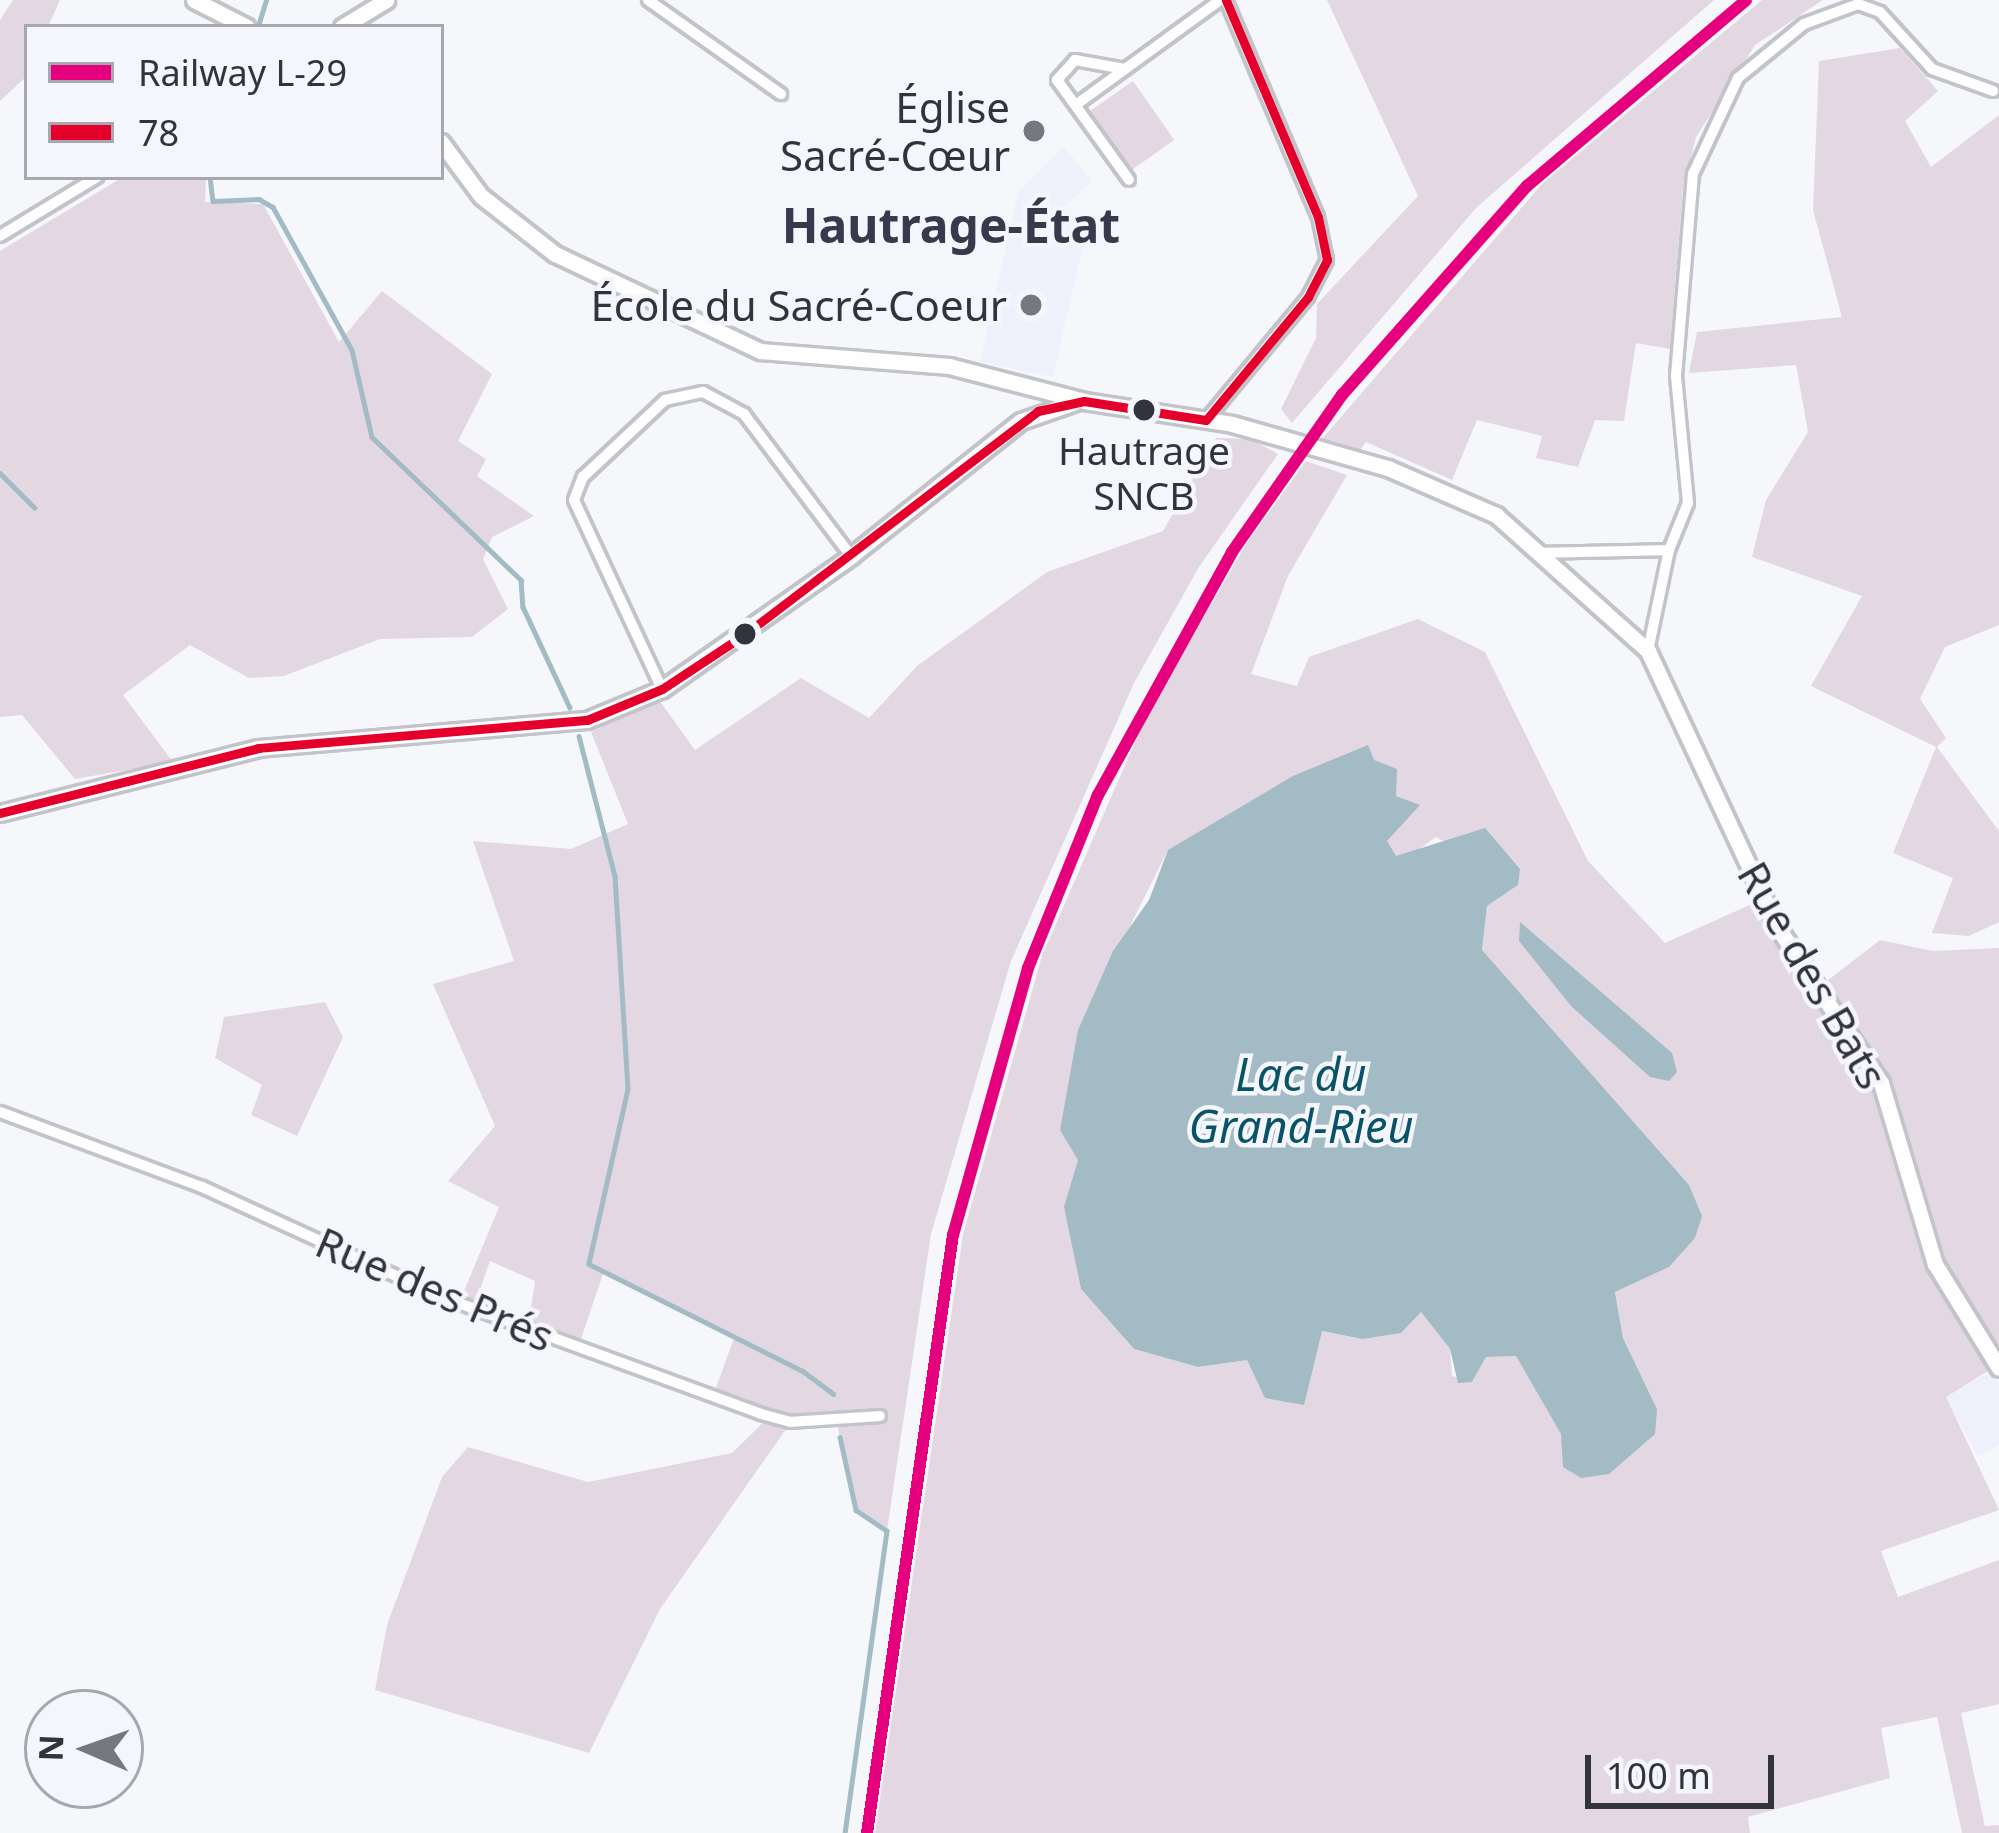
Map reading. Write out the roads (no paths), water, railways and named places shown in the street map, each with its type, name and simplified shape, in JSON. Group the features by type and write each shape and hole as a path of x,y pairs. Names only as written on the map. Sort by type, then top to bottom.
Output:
{"street":[{"path":"194,0 241,24"},
{"path":"347,24 386,0"},
{"path":"648,0 781,94"},
{"path":"1077,104 1223,0 1318,217 1327,260 1308,297 1207,420"},
{"path":"1648,651 1669,550 1688,503 1676,376 1694,174 1738,78 1804,24 1858,4 1880,12 1932,69 1993,91"},
{"path":"1126,69 1064,64 1057,80 1129,180"},
{"name":"Rue des Bats","path":"444,146 481,196 555,254 744,345 786,355 949,366 1084,401 1207,420 1318,449 1451,492 1540,553 1648,651 1778,928 1881,1083 1935,1264 1999,1368"},
{"path":"0,236 92,180"},
{"path":"662,689 574,500 583,477 665,400 703,392 744,413 851,556"},
{"path":"0,812 258,748 570,724 662,689 851,556 1021,421 1084,401"},
{"path":"1540,553 1669,550"},
{"name":"Rue des Prés","path":"0,1112 202,1187 442,1297 761,1414 790,1422 880,1416"}],"water":[{"name":"Lac du Grand-Rieu","path":"1368,745 1374,760 1397,769 1396,796 1420,805 1387,841 1396,856 1485,828 1520,869 1518,885 1487,906 1482,950 1689,1185 1702,1216 1695,1238 1669,1267 1615,1292 1623,1338 1657,1409 1655,1434 1609,1474 1581,1478 1563,1467 1561,1434 1516,1356 1486,1357 1472,1382 1458,1383 1450,1349 1421,1312 1401,1333 1362,1339 1322,1331 1304,1405 1265,1398 1247,1360 1198,1367 1134,1349 1081,1289 1064,1207 1078,1160 1060,1130 1078,1030 1113,951 1149,900 1168,850 1293,776"},
{"path":"1520,922 1672,1053 1677,1072 1669,1081 1650,1077 1571,1006 1519,941"}],"waterway":[{"path":"259,23 266,0"},
{"path":"210,180 213,201 259,199 273,207 352,350 372,437 521,580 523,607 570,708"},
{"path":"0,473 35,508"},
{"path":"579,736 615,876 628,1089 589,1264 803,1371 833,1394"},
{"path":"840,1437 856,1510 887,1531 845,1833"}],"rail line":[{"name":"L-29","path":"867,1833 953,1235 1028,968 1098,795 1232,552 1342,395 1527,186 1746,0"}],"place":[{"name":"Église Sacré-Cœur","path":"1034,131"},
{"name":"École du Sacré-Coeur","path":"1031,305"},
{"name":"Hautrage SNCB","path":"1144,410"}],"district":[{"name":"Hautrage-État","path":"951,225"}]}
